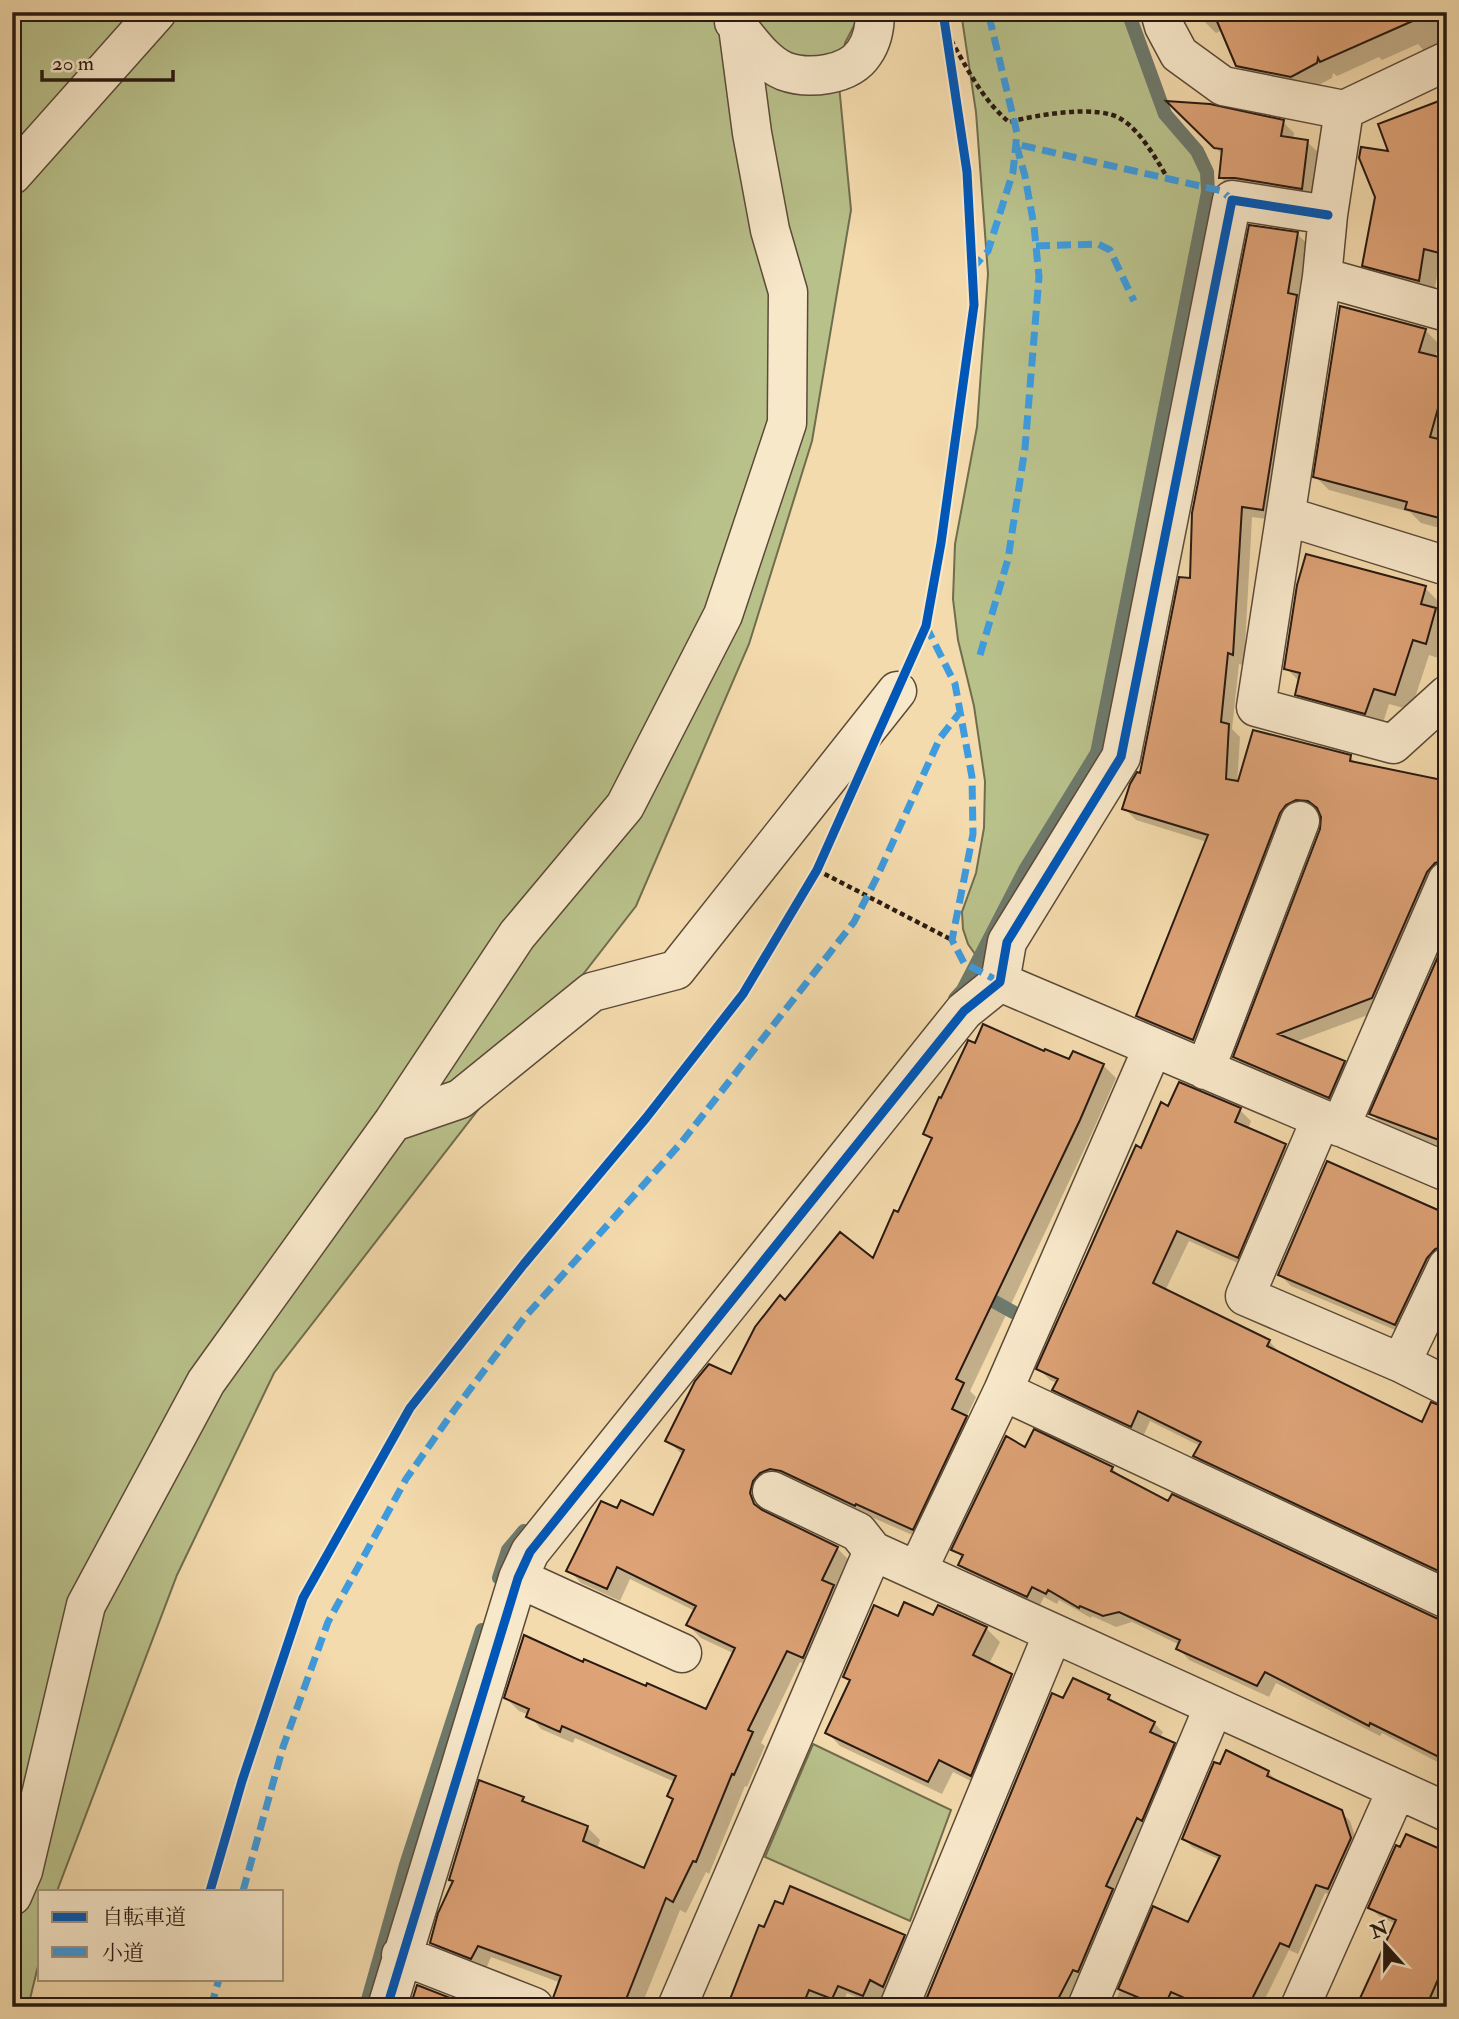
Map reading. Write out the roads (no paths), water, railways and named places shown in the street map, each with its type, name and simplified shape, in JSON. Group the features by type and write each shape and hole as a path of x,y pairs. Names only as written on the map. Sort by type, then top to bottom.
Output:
{"street":[{"path":"12,175 157,12"},
{"path":"733,17 765,58 784,71 810,77 840,71 863,55 875,28 875,12"},
{"path":"1160,12 1179,54 1223,86 1344,110 1447,61"},
{"path":"12,1896 23,1871 86,1605 206,1382 393,1122 517,935 625,806 723,615 787,423 788,292 767,218 733,17"},
{"path":"1344,110 1328,215 1322,277 1256,707 1393,744 1447,695"},
{"path":"387,2007 518,1578 530,1552 964,1011 1000,982 1007,942 1121,757 1232,200 1328,215"},
{"path":"1322,277 1447,312"},
{"path":"1286,516 1447,566"},
{"path":"393,1122 460,1099 592,992 676,970 897,691"},
{"path":"1205,1070 1300,821"},
{"path":"1447,881 1245,1296 1401,1363 1447,1386"},
{"path":"1000,982 1447,1172"},
{"path":"917,1571 1003,1391 1153,1047"},
{"path":"1401,1363 1447,1267"},
{"path":"1003,1391 1447,1599"},
{"path":"772,1491 858,1532 873,1551 1447,1812"},
{"path":"677,2007 873,1551"},
{"path":"518,1578 682,1653"},
{"path":"899,2007 1053,1633"},
{"path":"1087,2007 1214,1706"},
{"path":"1300,2007 1397,1789"},
{"path":"401,1955 534,2007"}],"waterway":[{"path":"955,999 963,990 1025,870 1097,753 1208,192 1207,172 1197,151 1165,114 1128,12"},
{"path":"977,1292 1013,1312"},
{"path":"499,1578 508,1550 524,1531"},
{"path":"366,2007 406,1865 482,1630"}]}
